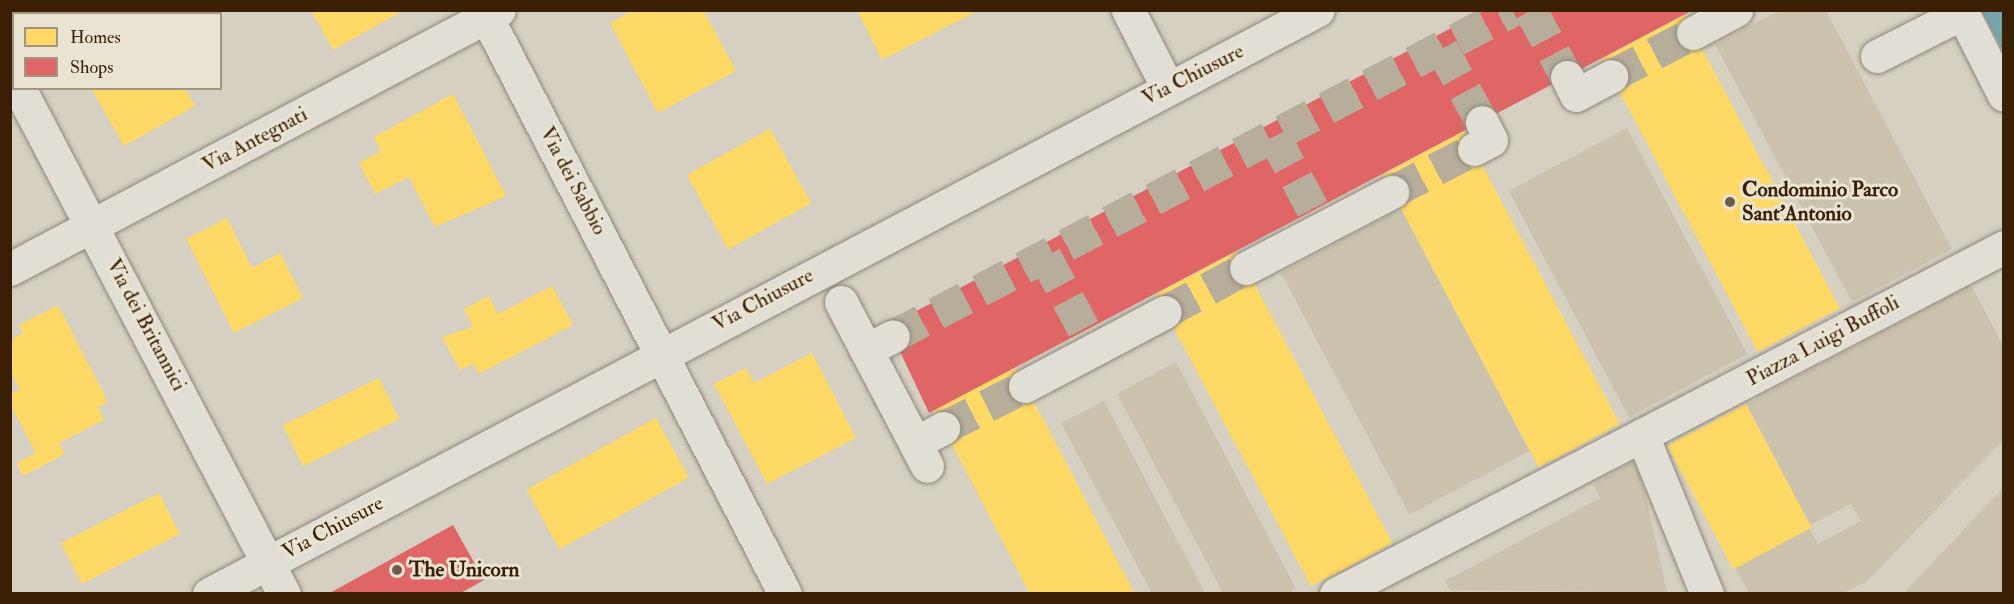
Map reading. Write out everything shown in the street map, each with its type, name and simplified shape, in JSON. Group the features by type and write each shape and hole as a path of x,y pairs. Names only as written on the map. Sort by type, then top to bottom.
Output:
{"street":[{"path":"1128,10 1168,88"},
{"name":"Via Chiusure","path":"209,594 660,354 1318,10"},
{"path":"1693,33 1736,10"},
{"path":"1876,56 1918,21 1962,12 2004,95"},
{"name":"Via Antegnati","path":"10,269 489,13"},
{"name":"Via dei Sabbio","path":"489,13 660,354 785,594"},
{"path":"1567,77 1576,95 1611,76"},
{"name":"Via dei Britannici","path":"20,90 284,594"},
{"path":"1246,268 1318,219 1392,192"},
{"name":"Piazza Luigi Buffoli","path":"1336,594 2004,247"},
{"path":"841,302 879,343 928,446"},
{"path":"1025,386 1090,340 1165,312"},
{"path":"1642,435 1707,594"}],"shaded area":[{"path":"1779,11 1826,11 1952,249 1852,302 1715,44"},
{"path":"1627,128 1747,354 1629,417 1509,191"},
{"path":"1401,209 1530,451 1410,515 1281,273"},
{"path":"1971,285 2003,346 2003,440 1867,581 1842,594 1749,593 1735,568 1809,529 1818,544 1861,521 1851,504 1810,525 1746,404"},
{"path":"1176,362 1296,589 1287,593 1223,593 1117,394"},
{"path":"1104,401 1205,593 1152,593 1061,423"},
{"path":"1638,459 1667,593 1450,590 1445,581 1600,498 1593,484"},
{"path":"2003,488 2003,593 1904,593"}],"building: Homes":[{"path":"311,10 404,10 333,50"},
{"path":"634,10 703,10 736,71 658,113 610,23"},
{"path":"857,10 979,10 882,60"},
{"name":"Condominio Parco Sant'Antonio","path":"1684,15 1840,308 1758,352 1602,59"},
{"path":"92,90 186,90 195,106 124,146"},
{"path":"453,94 506,196 435,227 409,177 375,194 359,163 381,151 374,137"},
{"path":"770,129 811,203 728,249 687,175"},
{"path":"1464,131 1620,424 1539,467 1383,174"},
{"path":"227,218 252,268 280,253 303,298 234,333 186,239"},
{"path":"1237,251 1392,543 1311,586 1156,294"},
{"path":"552,286 573,325 479,374 473,364 460,370 442,337 473,327 464,309 489,296 498,314"},
{"path":"58,305 108,402 98,407 104,420 59,443 65,454 23,476 17,463 36,453 10,404 10,394 20,389 10,371 10,340 23,333 19,325"},
{"path":"812,353 856,438 767,484 714,384 746,368 754,383"},
{"path":"1015,368 1135,594 1030,594 934,410"},
{"path":"379,378 399,419 303,466 283,425"},
{"path":"1746,404 1812,528 1733,569 1667,446"},
{"path":"656,418 689,477 560,549 527,490"},
{"path":"159,493 180,534 82,584 61,543"}],"building: Shops":[{"path":"1485,10 1693,10 929,413 888,326"},
{"path":"453,525 484,580 459,594 328,594"}],"building: Public":[{"path":"1981,10 2004,10 2004,53"}],"tunnel":[{"path":"893,336 1512,10"},
{"path":"1531,10 1567,77"},
{"path":"1611,76 1693,33"},
{"path":"1442,48 1482,122"},
{"path":"1274,136 1314,211"},
{"path":"1392,192 1474,149"},
{"path":"1045,256 1085,331"},
{"path":"1165,312 1246,268"},
{"path":"943,428 1025,386"}],"place":[{"name":"Condominio Parco Sant'Antonio","path":"1730,202"},
{"name":"The Unicorn","path":"397,570"}]}
